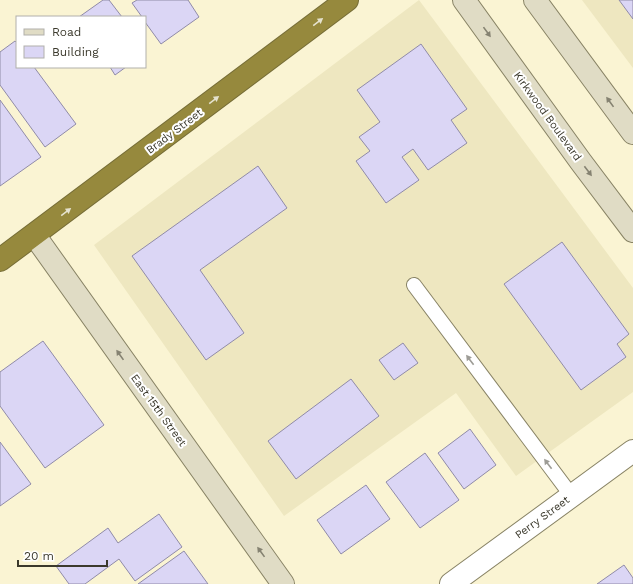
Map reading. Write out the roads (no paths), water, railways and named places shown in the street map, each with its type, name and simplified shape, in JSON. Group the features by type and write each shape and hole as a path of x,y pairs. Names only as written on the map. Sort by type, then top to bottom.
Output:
{"highway":[{"name":"Brady Street","path":"0,260 35,236 341,2"}],"street":[{"name":"Kirkwood Boulevard","path":"464,0 581,162 633,231"},
{"path":"535,0 633,133"},
{"name":"East 15th Street","path":"35,236 283,584"},
{"name":"Perry Street","path":"451,584 633,451"}],"lane":[{"path":"414,285 571,495"}]}
